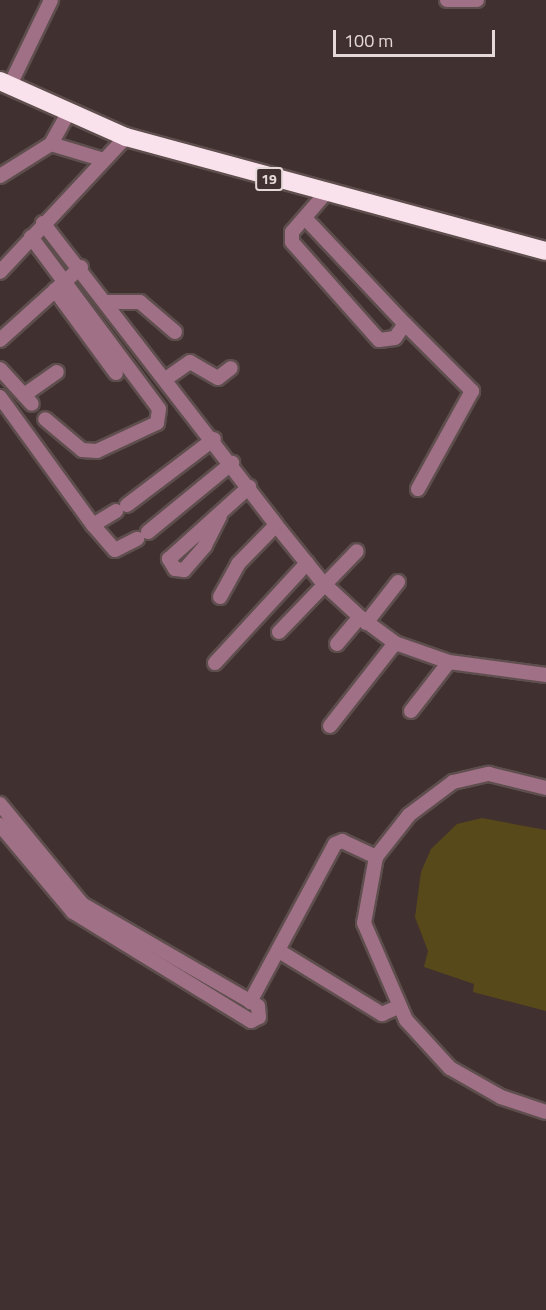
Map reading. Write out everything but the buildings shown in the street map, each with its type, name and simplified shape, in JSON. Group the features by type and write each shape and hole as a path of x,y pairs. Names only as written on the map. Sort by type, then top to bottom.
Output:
{"highway":[{"name":"19","path":"5,83 126,137 324,195 546,251"}],"street":[{"path":"5,83 51,0"},
{"path":"447,0 477,0"},
{"path":"0,176 51,144 69,112"},
{"path":"0,272 43,223 126,137"},
{"path":"51,144 104,160"},
{"path":"324,195 292,232 292,242 379,340 395,338 405,324"},
{"path":"305,218 472,391 418,489"},
{"path":"43,223 81,267 214,439 276,525 323,583 363,620 395,643 449,662 546,675"},
{"path":"31,237 116,373"},
{"path":"0,340 81,267"},
{"path":"45,419 82,450 97,451 157,423 159,410 60,285"},
{"path":"108,302 140,302 175,332"},
{"path":"166,378 190,362 218,378 231,368"},
{"path":"0,369 28,399 57,372"},
{"path":"0,397 93,525 116,550 143,536 232,463"},
{"path":"93,525 121,508 214,439"},
{"path":"219,516 249,487"},
{"path":"220,597 238,564 276,525"},
{"path":"279,632 323,583 357,551"},
{"path":"215,663 307,563"},
{"path":"337,644 398,582"},
{"path":"330,726 395,643"},
{"path":"411,711 449,662"},
{"path":"546,788 489,774 453,782 409,815 376,857 364,922 398,1007 425,1047 450,1068 501,1097 546,1112"},
{"path":"0,804 82,904 250,1002 260,1009 257,1020 73,912 0,825"},
{"path":"250,1002 335,844 342,841 376,857"},
{"path":"279,951 382,1014 398,1007"}],"shaded area":[{"path":"482,818 546,830 546,1011 473,992 474,984 424,967 428,951 415,917 421,872 431,849 457,824"}]}
